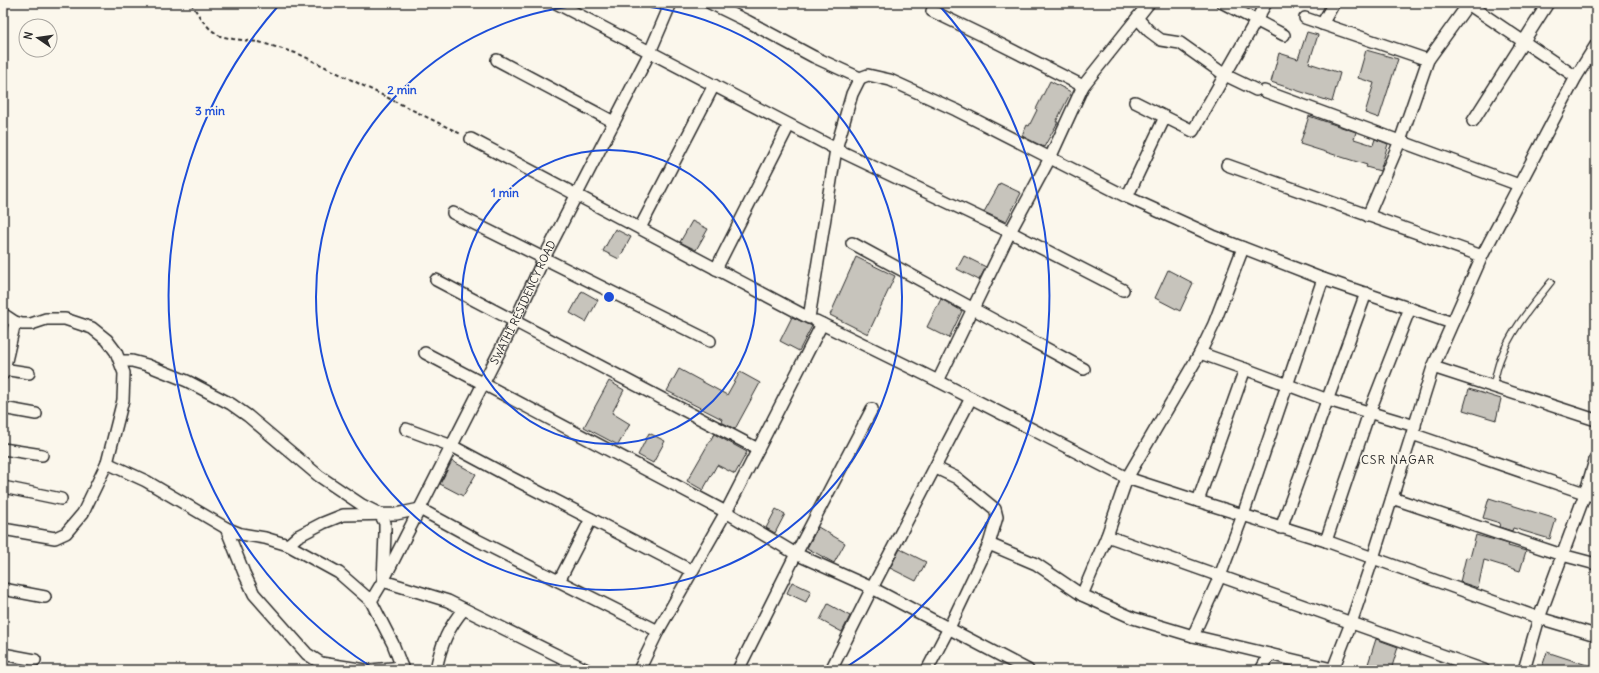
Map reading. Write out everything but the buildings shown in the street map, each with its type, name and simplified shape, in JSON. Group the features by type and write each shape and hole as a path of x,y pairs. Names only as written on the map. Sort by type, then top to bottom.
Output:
{"street":[{"path":"556,3 836,149 1010,232 1123,290"},
{"name":"SWATHI RESIDENCY ROAD","path":"371,600 383,581 484,383 544,258 650,52 671,3"},
{"path":"710,3 814,57 860,78"},
{"path":"938,381 1010,232 1050,158 1083,86 1148,3"},
{"path":"1223,3 1284,35"},
{"path":"1135,102 1193,131 1266,3"},
{"path":"1322,24 1334,3"},
{"path":"1368,216 1400,141 1428,60 1468,3 1576,77"},
{"path":"1473,121 1548,3"},
{"path":"932,11 1083,86"},
{"path":"1137,18 1149,31 1161,40 1180,43 1225,75 1260,91 1520,185"},
{"path":"1304,18 1428,60"},
{"path":"989,544 1036,564 1082,595 1133,618 1194,636 1334,669 1373,558 1433,367 1482,256 1576,77 1596,45"},
{"path":"497,60 614,122"},
{"path":"809,318 836,149 852,94 860,78 868,75 890,80 956,110 1127,197 1213,236 1323,279 1452,322"},
{"path":"640,228 714,85"},
{"path":"1127,197 1166,117"},
{"path":"716,269 789,125"},
{"path":"471,139 809,318 938,381 1127,478 1326,541 1539,618 1596,635"},
{"path":"1227,165 1482,256"},
{"path":"453,213 710,341"},
{"path":"852,243 1084,369"},
{"path":"1082,595 1107,536 1127,478 1200,353 1214,324 1243,248"},
{"path":"1194,636 1220,576 1243,515 1286,384 1323,279"},
{"path":"436,280 758,449"},
{"path":"1281,528 1366,293"},
{"path":"1326,541 1369,413 1410,308"},
{"path":"3,314 15,322 31,324 46,319 66,319 92,328 107,340 120,361 124,373 123,400 107,463 83,513 66,533 55,538 3,529"},
{"path":"15,322 3,371 29,373"},
{"path":"639,670 658,631 726,512 822,324"},
{"path":"425,353 726,512 796,554 872,588 1028,670"},
{"path":"1200,353 1328,400 1369,413 1596,497"},
{"path":"120,361 132,361 148,365 187,381 232,404 319,476 362,505 380,514 385,523 385,566 383,581 448,602 587,670"},
{"path":"1433,367 1596,420"},
{"path":"1198,501 1245,369"},
{"path":"831,670 971,398"},
{"path":"3,408 36,414"},
{"path":"738,670 796,554 872,409"},
{"path":"406,429 452,446 692,571"},
{"path":"3,449 42,456"},
{"path":"1524,670 1539,618 1585,494 1596,458"},
{"path":"107,463 146,481 226,528 241,534 266,538 288,545 339,573 371,600 393,644 403,669 371,670"},
{"path":"926,670 949,628 989,544 997,518 995,509 957,478 936,468"},
{"path":"3,487 61,499"},
{"path":"1392,498 1562,555 1596,564"},
{"path":"288,545 298,536 343,515 396,514 420,509 477,540 658,631"},
{"path":"559,581 590,519"},
{"path":"226,528 254,594 307,654 321,663 366,670"},
{"path":"1107,536 1484,670"},
{"path":"3,589 45,597"},
{"path":"436,670 441,648 447,633 454,620 464,609"},
{"path":"3,654 35,660"},
{"path":"1261,670 1270,654"}],"lane":[{"path":"1493,387 1499,360 1508,340 1551,282"}],"path":[{"path":"191,3 201,19 211,30 220,36 233,40 259,42 299,54 471,139"}],"district":[{"name":"CSR NAGAR","path":"1398,460"}]}
